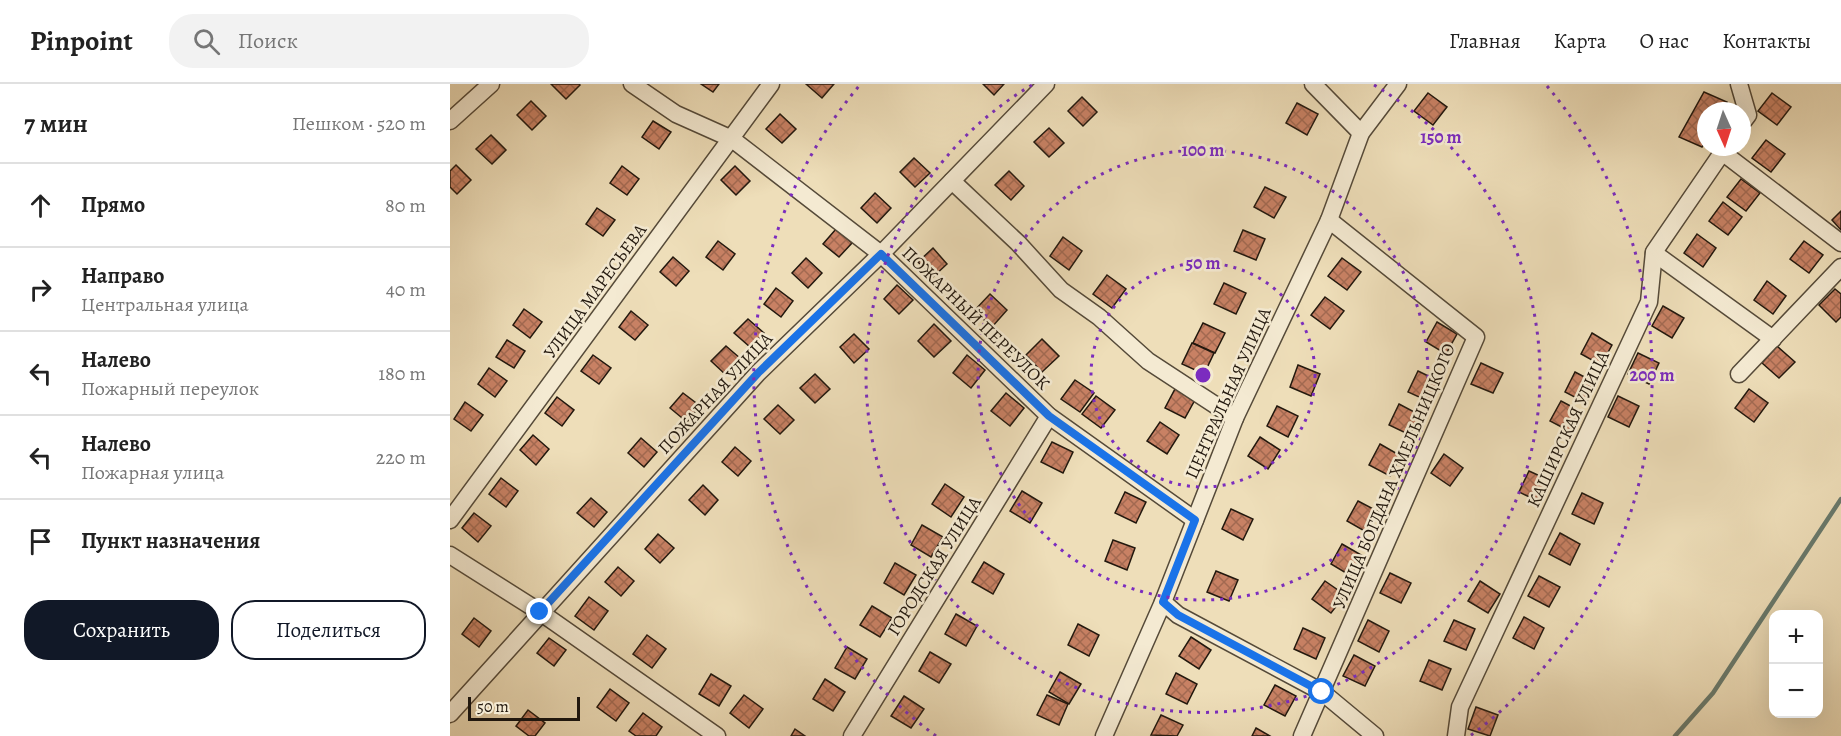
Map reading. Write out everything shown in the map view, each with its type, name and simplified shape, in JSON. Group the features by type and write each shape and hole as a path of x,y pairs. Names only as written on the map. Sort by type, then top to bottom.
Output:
{"street":[{"path":"450,121 491,84"},
{"name":"ПОЖАРНЫЙ ПЕРЕУЛОК","path":"632,84 676,114 732,139 881,254 1049,416 1195,520"},
{"name":"УЛИЦА МАРЕСЬЕВА","path":"450,520 771,84"},
{"name":"ПОЖАРНАЯ УЛИЦА","path":"450,714 758,373 881,254 1046,84"},
{"path":"1313,84 1361,134"},
{"name":"ЦЕНТРАЛЬНАЯ УЛИЦА","path":"1104,736 1163,602 1235,418 1329,220 1361,134 1398,84"},
{"path":"1739,84 1744,102"},
{"name":"КАШИРСКАЯ УЛИЦА","path":"1456,736 1460,707 1649,302 1654,253 1720,156"},
{"path":"1732,156 1841,243"},
{"path":"952,181 1018,243 1061,290 1099,317 1148,361 1235,418"},
{"name":"УЛИЦА БОГДАНА ХМЕЛЬНИЦКОГО","path":"1302,736 1476,337 1329,220"},
{"path":"1654,253 1773,339"},
{"path":"1739,374 1841,267"},
{"name":"ГОРОДСКАЯ УЛИЦА","path":"852,736 1049,416"},
{"path":"450,555 540,612 717,736"},
{"path":"1163,602 1178,615 1322,692 1375,736"}],"building":[{"path":"551,84 579,84 580,85 566,99"},
{"path":"701,84 719,84 713,92"},
{"path":"806,84 834,84 822,98"},
{"path":"983,84 1004,84 994,95"},
{"path":"1704,92 1727,102 1698,102"},
{"path":"1428,93 1447,107 1433,125 1414,111"},
{"path":"1772,93 1791,107 1777,125 1758,111"},
{"path":"1082,97 1097,112 1083,126 1068,111"},
{"path":"531,101 546,116 532,130 517,115"},
{"path":"1297,103 1318,114 1307,135 1286,123"},
{"path":"1697,105 1697,145 1679,137"},
{"path":"780,114 796,129 782,143 766,129"},
{"path":"653,121 671,132 659,149 642,137"},
{"path":"1049,128 1064,143 1049,157 1034,142"},
{"path":"491,135 506,150 492,164 476,149"},
{"path":"1766,140 1785,154 1771,172 1752,158"},
{"path":"914,158 930,173 915,187 900,172"},
{"path":"456,165 471,180 457,194 450,187 450,171"},
{"path":"622,166 639,179 627,195 610,183"},
{"path":"735,166 750,181 736,195 721,180"},
{"path":"1009,171 1024,186 1011,200 995,185"},
{"path":"1741,179 1760,193 1746,211 1727,197"},
{"path":"1265,187 1286,197 1274,218 1254,207"},
{"path":"875,193 891,208 877,223 861,208"},
{"path":"1723,202 1742,217 1728,235 1709,221"},
{"path":"597,208 615,220 603,236 586,224"},
{"path":"1841,211 1841,230 1832,220"},
{"path":"836,229 852,243 839,257 823,244"},
{"path":"1243,230 1265,239 1256,260 1234,251"},
{"path":"1697,234 1716,248 1703,267 1684,253"},
{"path":"1063,237 1082,251 1069,270 1050,256"},
{"path":"718,241 735,254 723,270 706,257"},
{"path":"1804,241 1823,255 1809,273 1790,259"},
{"path":"933,248 947,264 933,277 918,262"},
{"path":"673,257 689,271 676,286 660,272"},
{"path":"806,258 822,273 808,288 792,273"},
{"path":"1342,258 1361,272 1347,290 1328,276"},
{"path":"1107,275 1126,289 1112,308 1093,294"},
{"path":"1767,281 1786,296 1773,314 1754,300"},
{"path":"1224,283 1246,293 1236,314 1214,304"},
{"path":"897,285 913,300 899,314 884,299"},
{"path":"776,288 793,301 781,317 764,304"},
{"path":"1835,289 1841,294 1841,317 1836,322 1819,305"},
{"path":"990,294 1007,310 992,327 974,311"},
{"path":"1325,297 1344,311 1330,329 1311,315"},
{"path":"1663,306 1684,318 1672,338 1652,326"},
{"path":"524,309 542,322 530,338 513,325"},
{"path":"631,311 648,325 635,340 619,327"},
{"path":"748,319 764,333 750,347 734,333"},
{"path":"1437,322 1457,334 1446,354 1426,342"},
{"path":"1203,323 1225,333 1215,353 1193,343"},
{"path":"934,324 951,341 934,357 918,341"},
{"path":"1592,333 1612,345 1601,365 1581,354"},
{"path":"854,334 869,349 854,363 840,347"},
{"path":"1042,339 1059,356 1042,372 1026,355"},
{"path":"507,340 525,351 514,368 496,357"},
{"path":"1192,343 1214,353 1204,374 1182,364"},
{"path":"726,346 741,359 726,375 711,361"},
{"path":"1777,346 1795,362 1779,378 1762,363"},
{"path":"1638,353 1659,363 1649,384 1628,374"},
{"path":"593,355 611,368 599,384 581,371"},
{"path":"967,355 985,370 971,388 953,373"},
{"path":"1481,363 1503,373 1493,393 1471,384"},
{"path":"1298,365 1320,374 1311,396 1290,387"},
{"path":"489,368 507,381 495,397 478,384"},
{"path":"1418,371 1439,381 1430,402 1408,392"},
{"path":"1575,372 1596,383 1586,403 1565,392"},
{"path":"815,374 830,389 815,403 800,388"},
{"path":"1075,380 1094,393 1080,412 1061,399"},
{"path":"1176,387 1196,398 1185,418 1165,408"},
{"path":"1749,389 1768,403 1754,422 1735,408"},
{"path":"683,393 700,406 687,422 670,408"},
{"path":"1006,393 1024,408 1010,426 991,411"},
{"path":"1096,396 1115,410 1101,428 1082,414"},
{"path":"1618,396 1639,406 1629,427 1608,417"},
{"path":"557,397 574,410 562,426 545,413"},
{"path":"1561,401 1582,412 1571,432 1550,421"},
{"path":"465,402 483,415 471,431 454,419"},
{"path":"1399,404 1420,415 1410,435 1389,425"},
{"path":"778,405 794,420 780,434 764,419"},
{"path":"1277,406 1298,416 1288,437 1267,426"},
{"path":"1160,422 1179,435 1167,454 1147,441"},
{"path":"533,435 549,449 536,465 520,450"},
{"path":"1260,437 1280,450 1268,469 1248,456"},
{"path":"641,438 657,452 644,467 628,453"},
{"path":"1052,442 1073,452 1063,473 1041,462"},
{"path":"1380,444 1401,456 1390,476 1369,465"},
{"path":"735,447 751,461 738,476 722,462"},
{"path":"1444,454 1463,468 1450,486 1431,473"},
{"path":"1529,471 1551,481 1540,502 1519,492"},
{"path":"501,478 518,491 506,507 489,494"},
{"path":"945,484 964,497 951,517 932,504"},
{"path":"703,485 718,500 705,515 689,500"},
{"path":"1022,491 1042,503 1030,523 1010,511"},
{"path":"1125,492 1146,502 1136,523 1115,513"},
{"path":"1582,493 1603,503 1594,524 1572,514"},
{"path":"591,498 607,512 594,527 577,513"},
{"path":"1358,501 1379,512 1368,533 1347,521"},
{"path":"1231,509 1253,519 1243,540 1222,529"},
{"path":"474,513 491,526 478,542 462,528"},
{"path":"922,525 943,537 931,557 911,545"},
{"path":"1560,533 1580,544 1570,565 1549,554"},
{"path":"658,534 674,548 660,563 645,549"},
{"path":"1113,540 1135,548 1127,570 1105,561"},
{"path":"1342,544 1363,556 1351,576 1331,564"},
{"path":"984,562 1004,574 993,594 972,582"},
{"path":"895,563 916,575 904,595 884,583"},
{"path":"618,567 634,581 621,596 605,582"},
{"path":"1216,571 1238,580 1229,601 1207,592"},
{"path":"1390,573 1411,583 1401,603 1380,593"},
{"path":"1539,576 1560,587 1549,607 1528,596"},
{"path":"1325,581 1345,595 1331,613 1312,599"},
{"path":"1480,581 1500,594 1488,613 1468,601"},
{"path":"589,597 608,611 594,630 575,616"},
{"path":"872,606 892,618 880,637 860,625"},
{"path":"956,614 977,626 966,646 945,634"},
{"path":"1524,617 1544,628 1534,649 1513,638"},
{"path":"474,618 491,631 479,647 462,634"},
{"path":"1368,620 1389,631 1379,652 1358,641"},
{"path":"1454,620 1475,629 1466,650 1444,641"},
{"path":"1078,624 1099,635 1089,656 1068,645"},
{"path":"1303,628 1325,638 1316,659 1294,649"},
{"path":"647,635 666,649 652,668 633,654"},
{"path":"1191,637 1211,650 1199,669 1179,656"},
{"path":"549,638 566,650 554,666 537,653"},
{"path":"847,647 867,659 855,679 835,668"},
{"path":"930,652 951,664 939,683 919,671"},
{"path":"1354,655 1375,666 1365,686 1343,676"},
{"path":"1429,660 1451,669 1442,690 1420,681"},
{"path":"1060,672 1081,684 1069,704 1049,692"},
{"path":"1176,673 1197,684 1187,704 1166,694"},
{"path":"711,674 731,686 719,706 699,694"},
{"path":"825,679 845,692 833,711 813,699"},
{"path":"1275,685 1296,696 1285,716 1264,705"},
{"path":"610,689 629,703 616,721 597,707"},
{"path":"744,695 763,709 749,728 730,713"},
{"path":"1047,695 1068,704 1059,725 1037,715"},
{"path":"904,696 924,709 911,728 891,716"},
{"path":"1476,707 1498,715 1490,736 1468,729"},
{"path":"528,710 545,723 535,736 529,736 516,726"},
{"path":"643,713 662,727 656,736 636,736 629,731"},
{"path":"1161,715 1183,725 1177,736 1151,735"},
{"path":"1256,728 1270,736 1252,736"},
{"path":"795,729 805,736 791,736"}],"waterway":[{"path":"1675,736 1713,693 1841,499"}],"route":[{"path":"540,612 758,373 881,254 1002,368 1049,416 1195,520 1163,602 1178,615 1322,692"}]}
